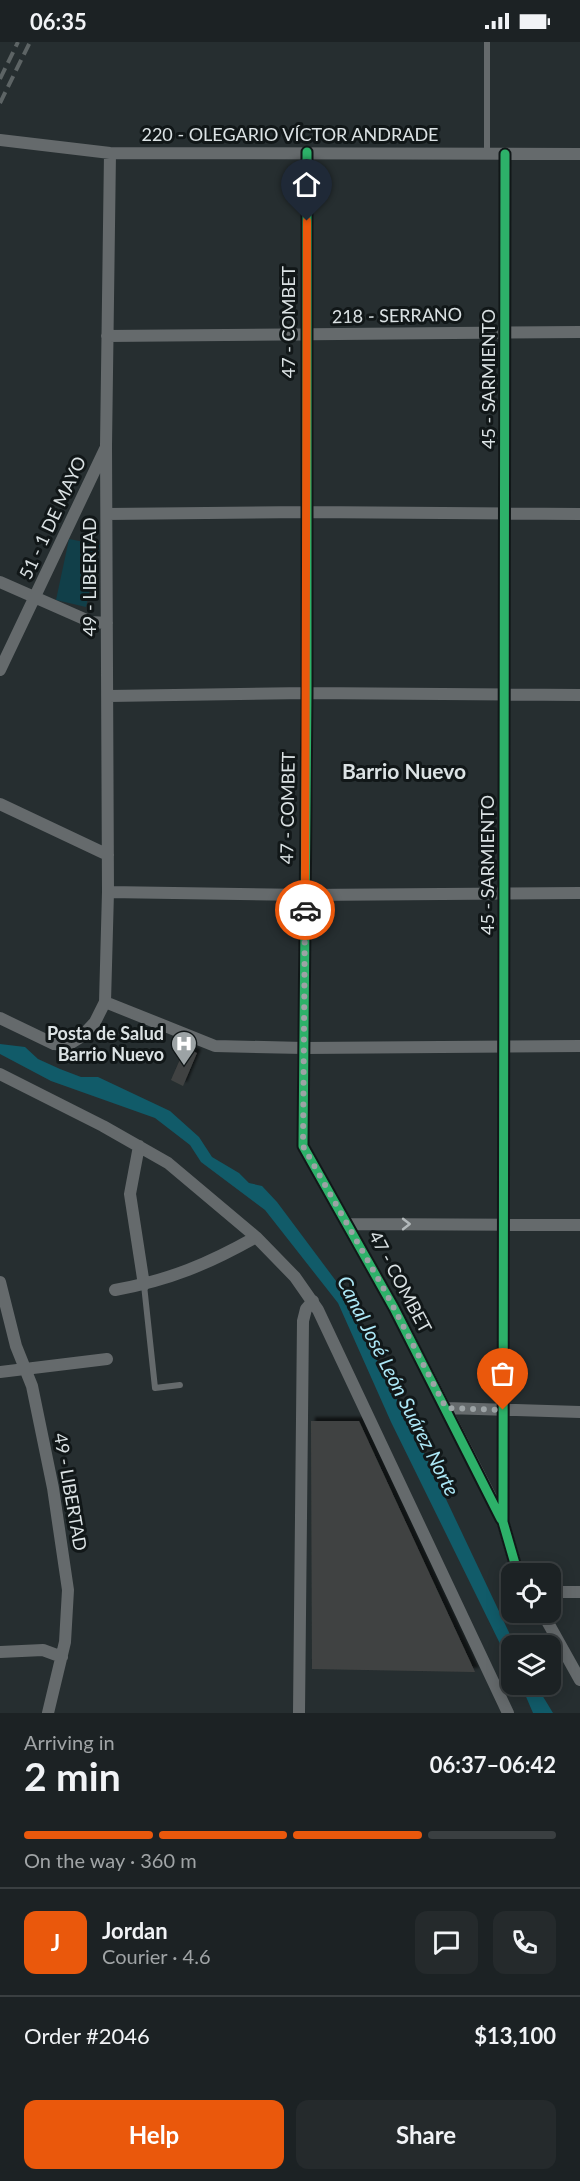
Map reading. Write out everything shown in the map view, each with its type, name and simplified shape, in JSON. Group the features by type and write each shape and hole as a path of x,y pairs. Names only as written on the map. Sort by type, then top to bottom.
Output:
{"street":[{"name":"220 - OLEGARIO VÍCTOR ANDRADE","path":"0,140 110,153 580,154"},
{"name":"47 - COMBET","path":"306,152 308,693 303,1146 348,1224 446,1408 503,1522"},
{"name":"49 - LIBERTAD","path":"105,1002 108,892 109,696 106,446 110,153"},
{"name":"45 - SARMIENTO","path":"505,154 503,1522 515,1563"},
{"name":"218 - SERRANO","path":"107,336 580,332"},
{"name":"51 - 1 DE MAYO","path":"0,670 106,446"},
{"path":"107,514 307,512 580,514"},
{"path":"0,582 91,622 107,623"},
{"path":"109,696 308,693 580,695"},
{"path":"0,804 108,855"},
{"path":"108,892 306,895 580,893"},
{"path":"0,1018 54,1044 68,1045 81,1037 95,1022 105,1002 208,1045 304,1048 580,1046"},
{"path":"0,1074 168,1163 201,1188 295,1277 313,1301 508,1713"},
{"path":"139,1146 130,1194 144,1285"},
{"path":"348,1224 580,1225"},
{"path":"115,1290 144,1285 206,1265 256,1238"},
{"name":"49 - LIBERTAD","path":"0,1282 16,1346 26,1369 53,1488 66,1571 68,1619 62,1657 48,1713"},
{"path":"299,1713 303,1321 306,1309 313,1301"},
{"path":"0,1372 107,1359"},
{"path":"446,1408 580,1412"},
{"path":"561,1592 580,1592"},
{"path":"548,1623 580,1680"},
{"path":"0,1652 43,1650 62,1657"},
{"path":"501,1698 501,1713"}],"lane":[{"path":"487,42 487,154"},
{"path":"144,1285 155,1388 180,1385"}],"shaded area":[{"path":"69,539 100,545 86,607 56,600"},
{"path":"0,1044 25,1047 38,1059 60,1069 81,1077 98,1077 170,1111 199,1137 212,1157 239,1173 249,1183 262,1186 277,1202 339,1285 427,1459 501,1615 501,1623 505,1623 510,1635 501,1635 501,1646 391,1422 338,1303 265,1210 201,1162 190,1145 155,1118 51,1081 0,1054"},
{"path":"525,1695 542,1695 553,1713 533,1713"}],"building":[{"name":"Posta de Salud Barrio Nuevo","path":"185,1048 197,1053 183,1086 171,1080"},
{"path":"311,1421 359,1421 475,1672 312,1669"}],"railway":[{"path":"0,79 18,42"},
{"path":"0,103 30,42"}],"cycle path":[{"path":"307,152 307,693 303,1146 394,1308 501,1519"},
{"path":"505,154 503,1522 515,1563"}],"way so far":[{"path":"305,910 301,1135 303,1146 385,1291 446,1408 503,1410"}],"place":[{"name":"Posta de Salud Barrio Nuevo","path":"184,1067"}],"district":[{"name":"Barrio Nuevo","path":"404,772"}],"route":[{"path":"305,910 308,693 307,221"}],"water label":[{"name":"Canal José León Suárez Norte","path":"398,1386"}]}
